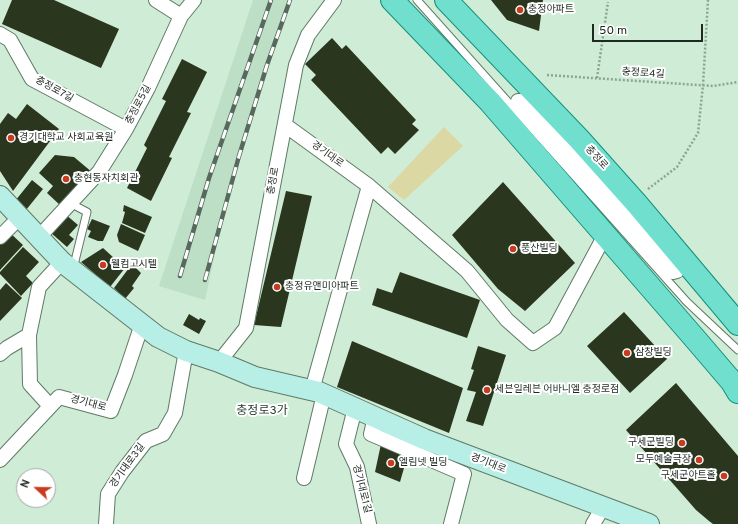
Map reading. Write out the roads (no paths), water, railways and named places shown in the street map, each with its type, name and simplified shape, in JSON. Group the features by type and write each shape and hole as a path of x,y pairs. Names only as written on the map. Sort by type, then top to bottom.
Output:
{"main road":[{"path":"392,0 490,102 732,382 738,392"},
{"name":"충정로","path":"446,0 595,157 637,204 738,324"},
{"name":"경기대로","path":"0,196 67,266 158,337 186,351 219,362 255,377 318,392 424,439 650,524"}],"street":[{"path":"156,0 181,16"},
{"name":"충정로5길","path":"39,237 99,172 148,88 181,16 194,0"},
{"name":"충정로","path":"219,362 246,328 296,66 308,36 334,0"},
{"name":"충정로7길","path":"0,34 10,40 32,79 126,128"},
{"path":"518,101 522,101 559,132 648,235 677,266 678,269 676,271 673,272 670,270 558,144 518,103 518,101"},
{"name":"경기대로","path":"285,124 369,186 467,272 506,320 533,343 555,328 605,234"},
{"path":"304,478 318,392 369,186"},
{"path":"0,237 20,217"},
{"path":"50,406 30,384 29,335 39,287 67,266"},
{"name":"경기대로","path":"0,460 59,397 111,411 142,324"},
{"path":"0,354 29,335"},
{"name":"경기대로3길","path":"106,524 108,494 122,472 146,441 163,434 175,413 186,351"},
{"name":"경기대로1길","path":"355,408 346,444 357,467 370,524"},
{"name":"경기대로","path":"375,417 371,434 464,474 451,524"},
{"path":"593,524 603,507"}],"lane":[{"path":"416,0 687,302 738,350"},
{"path":"67,266 75,263 87,212 70,203"}],"railway":[{"path":"180,276 209,178 271,0"},
{"path":"205,280 239,156 267,65 290,0"}],"place":[{"name":"충정아파트","path":"520,10"},
{"name":"경기대학교 사회교육원","path":"11,138"},
{"name":"충현동자치회관","path":"66,179"},
{"name":"풍산빌딩","path":"513,249"},
{"name":"웰컴고시텔","path":"103,265"},
{"name":"충정유앤미아파트","path":"277,287"},
{"name":"삼창빌딩","path":"627,353"},
{"name":"세븐일레븐 어바니엘 충정로점","path":"487,390"},
{"name":"구세군빌딩","path":"682,443"},
{"name":"모두예술극장","path":"699,460"},
{"name":"엘림넷 빌딩","path":"391,463"},
{"name":"구세군아트홀","path":"724,476"}],"district":[{"name":"충정로3가","path":"262,412"}]}
